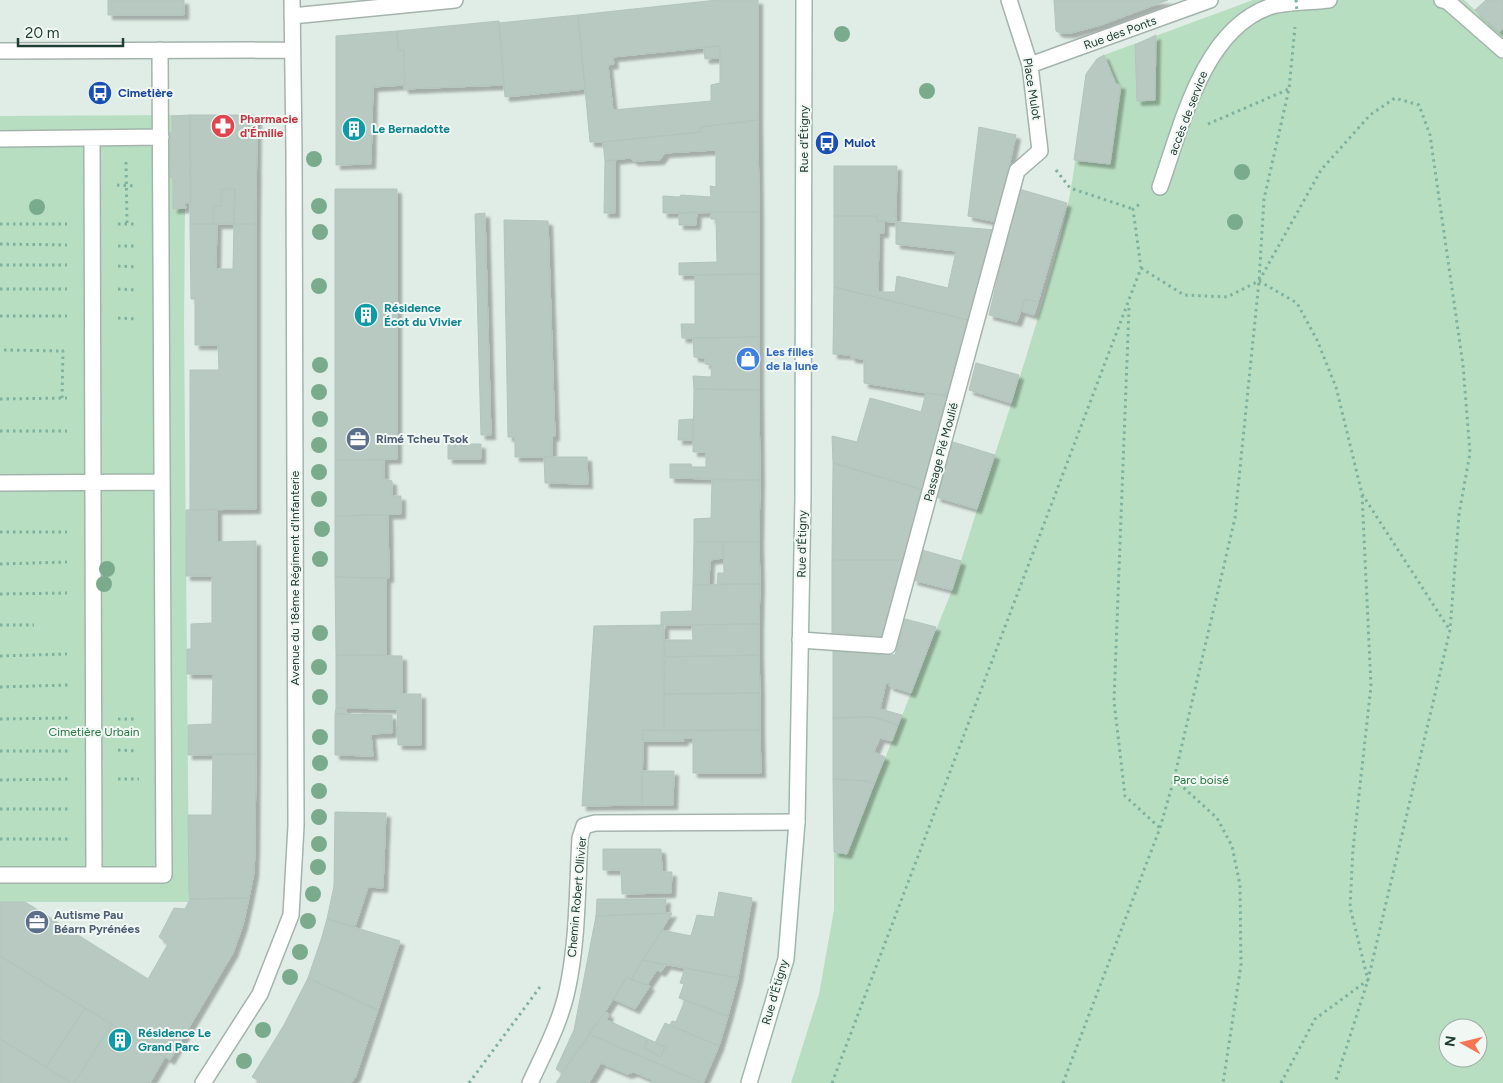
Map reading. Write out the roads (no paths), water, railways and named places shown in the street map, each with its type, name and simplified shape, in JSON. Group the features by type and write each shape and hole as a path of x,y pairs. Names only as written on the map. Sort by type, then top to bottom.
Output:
{"street":[{"name":"Avenue du 18ème Régiment d'Infanterie","path":"203,1083 260,994 291,915 296,826 292,0"},
{"path":"292,16 455,0"},
{"name":"Rue d'Étigny","path":"749,1083 786,958 797,822 803,487 804,0"},
{"name":"Place Mulot","path":"1009,0 1030,65 1040,151 1018,171"},
{"name":"Rue des Ponts","path":"1030,65 1210,0"},
{"name":"accès de service","path":"1160,187 1192,98 1206,65 1221,43 1239,25 1270,7 1329,0"},
{"path":"1445,0 1503,50"},
{"path":"0,875 164,875 160,50"},
{"path":"0,51 292,50"},
{"path":"92,138 94,875"},
{"path":"0,139 161,138"},
{"name":"Passage Pié Moulié","path":"800,640 888,646 1018,171"},
{"path":"0,483 162,482"},
{"name":"Chemin Robert Ollivier","path":"530,1083 553,1033 567,991 573,956 580,838 584,826 595,823 797,822"}],"place":[{"name":"Cimetière","path":"100,93"},
{"name":"Pharmacie d'Émilie","path":"223,126"},
{"name":"Le Bernadotte","path":"354,129"},
{"name":"Mulot","path":"827,143"},
{"name":"Résidence Écot du Vivier","path":"366,315"},
{"name":"Les filles de la lune","path":"748,359"},
{"name":"Rimé Tcheu Tsok","path":"358,439"},
{"name":"Autisme Pau Béarn Pyrénées","path":"37,922"},
{"name":"Résidence Le Grand Parc","path":"120,1040"}],"park label":[{"name":"Cimetière Urbain","path":"94,732"},
{"name":"Parc boisé","path":"1201,780"}]}
